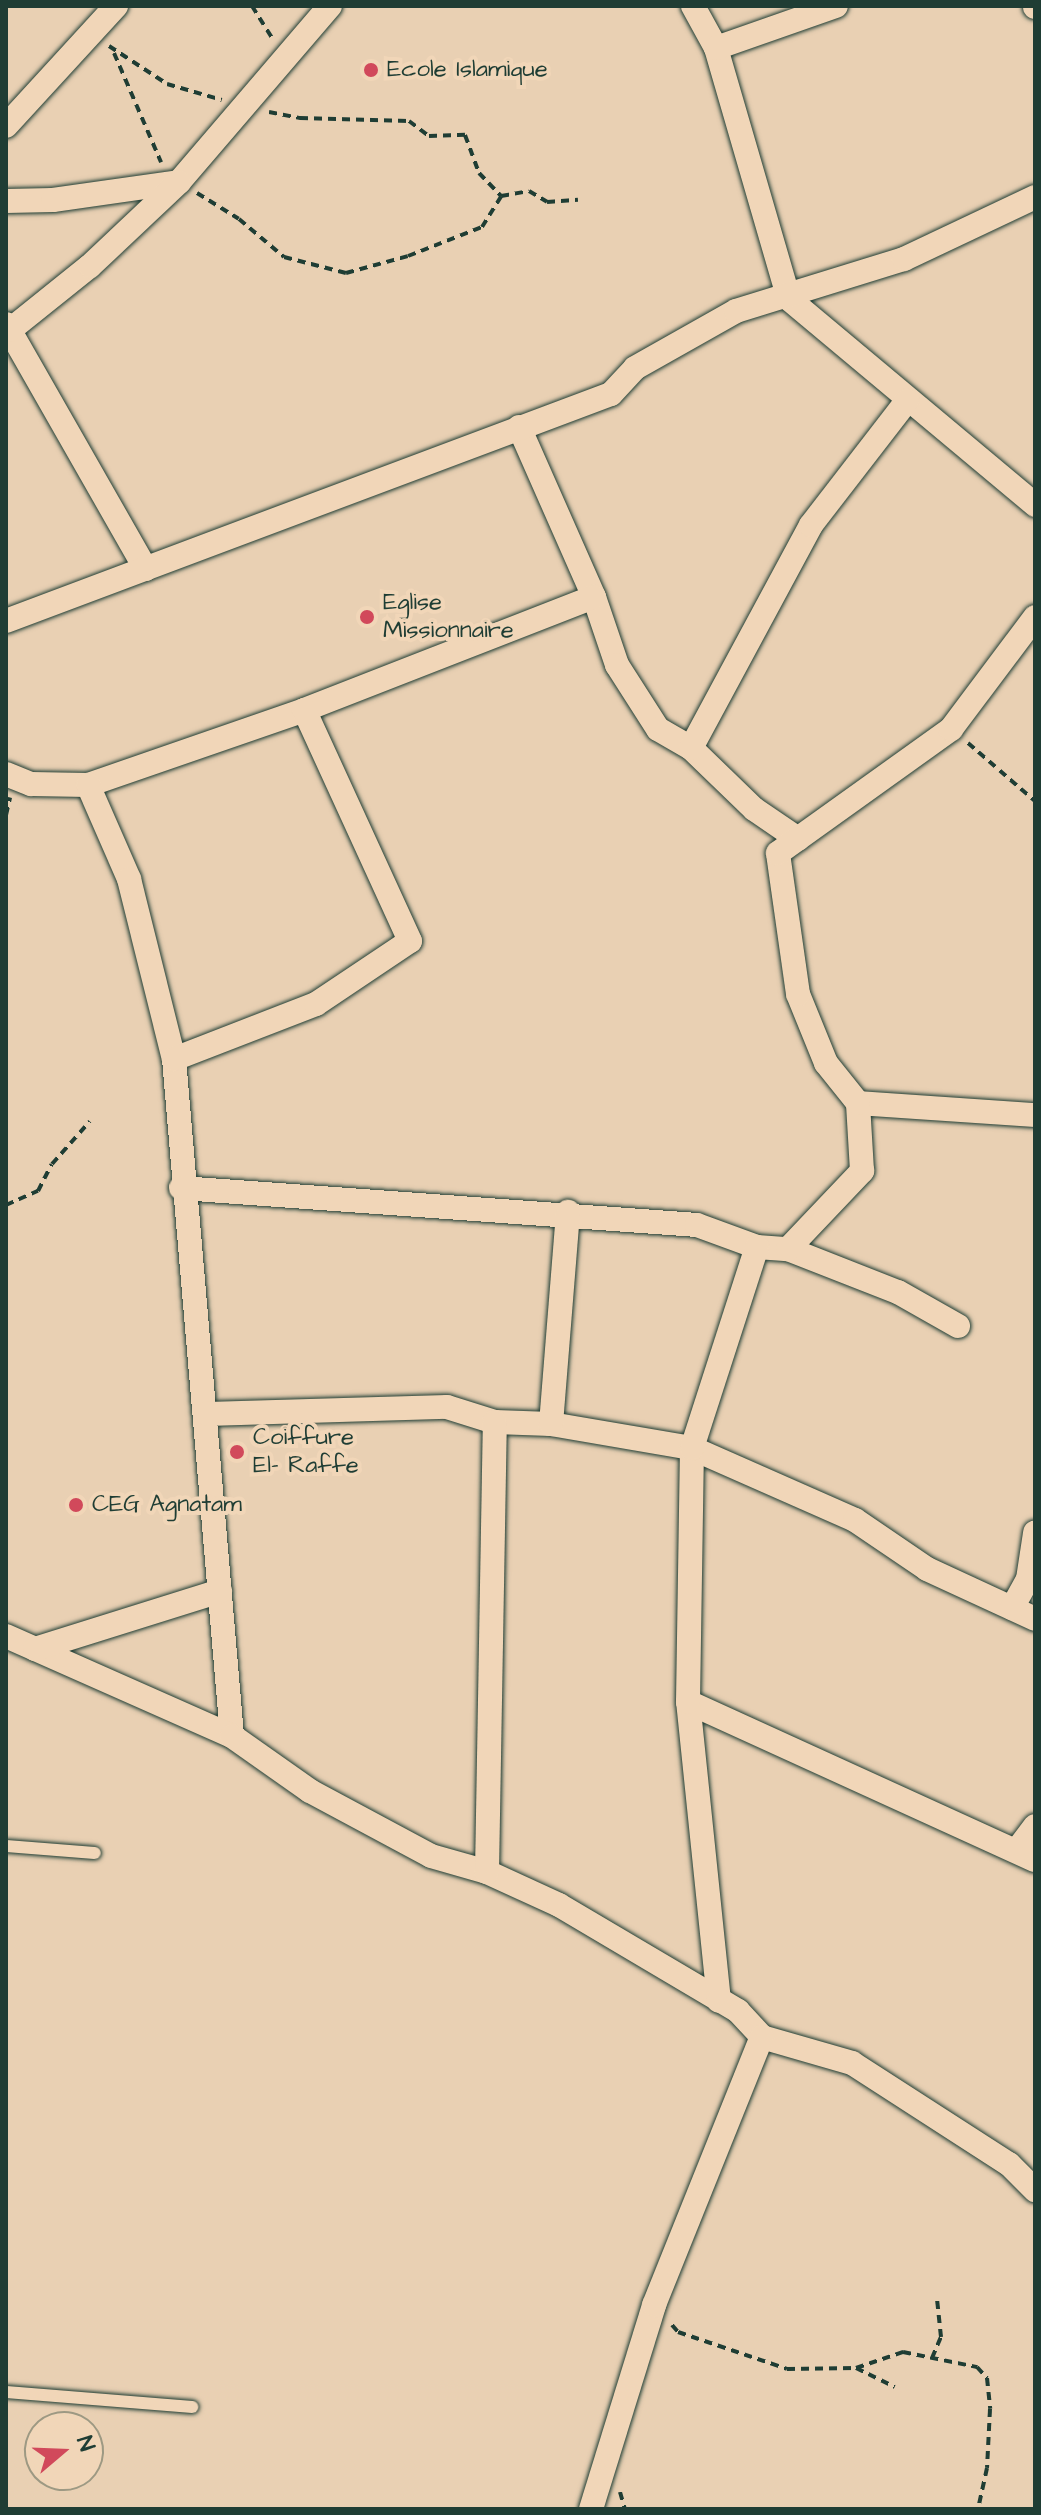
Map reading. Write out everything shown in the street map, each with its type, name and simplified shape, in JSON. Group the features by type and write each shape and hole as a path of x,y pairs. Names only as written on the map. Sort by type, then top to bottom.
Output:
{"street":[{"path":"6,126 91,17 116,6"},
{"path":"146,569 8,327 90,266 179,182 330,6"},
{"path":"693,6 716,48 789,299 907,401 1035,505"},
{"path":"716,48 836,6"},
{"path":"6,201 53,200 179,182"},
{"path":"6,621 611,394 635,368 736,311 789,299 904,259 1035,197"},
{"path":"691,748 811,525 907,401"},
{"path":"519,427 594,597 617,665 658,729 691,748 754,809 798,839"},
{"path":"6,774 31,784 88,785 304,710 594,597"},
{"path":"788,1249 862,1171 858,1103 826,1063 798,994 778,853 951,729 1035,617"},
{"path":"176,1076 316,1004 410,941 304,710"},
{"path":"88,785 129,879 176,1076 181,1188 207,1414 232,1736"},
{"path":"858,1103 1035,1115"},
{"path":"181,1188 568,1212 697,1225 757,1247 788,1249 898,1292 958,1326"},
{"path":"551,1424 568,1212"},
{"path":"719,2001 688,1702 692,1448 757,1247"},
{"path":"207,1414 447,1407 495,1422 551,1424 692,1448 855,1520 927,1569 1035,1619"},
{"path":"487,1872 495,1422"},
{"path":"1012,1608 1028,1579 1035,1533"},
{"path":"35,1649 220,1591"},
{"path":"6,1636 232,1736 310,1791 431,1856 487,1872 559,1905 738,2011 762,2037 852,2063 1009,2164 1035,2190"},
{"path":"688,1702 1026,1855 1035,1826"},
{"path":"591,2509 654,2305 762,2037"}],"lane":[{"path":"6,1846 95,1853"},
{"path":"6,2392 192,2407"}],"path":[{"path":"252,6 262,28 288,55"},
{"path":"91,17 114,53 152,146 170,178 239,219 284,257 346,273 408,256 482,227 501,196 529,191 547,202 578,200"},
{"path":"114,53 167,84 244,107 300,118 409,121 429,136 465,135 479,173 501,196"},
{"path":"951,729 1035,801"},
{"path":"6,1205 38,1191 52,1164 90,1121"},
{"path":"932,2358 941,2337 937,2298"},
{"path":"654,2305 678,2332 787,2369 856,2368 903,2352 977,2367 987,2378 987,2468 978,2509"},
{"path":"856,2368 895,2387"}],"place":[{"name":"Ecole Islamique","path":"371,70"},
{"name":"Eglise Missionnaire","path":"367,617"},
{"name":"Coiffure El- Raffe","path":"237,1452"},
{"name":"CEG Agnatam","path":"76,1505"}]}
